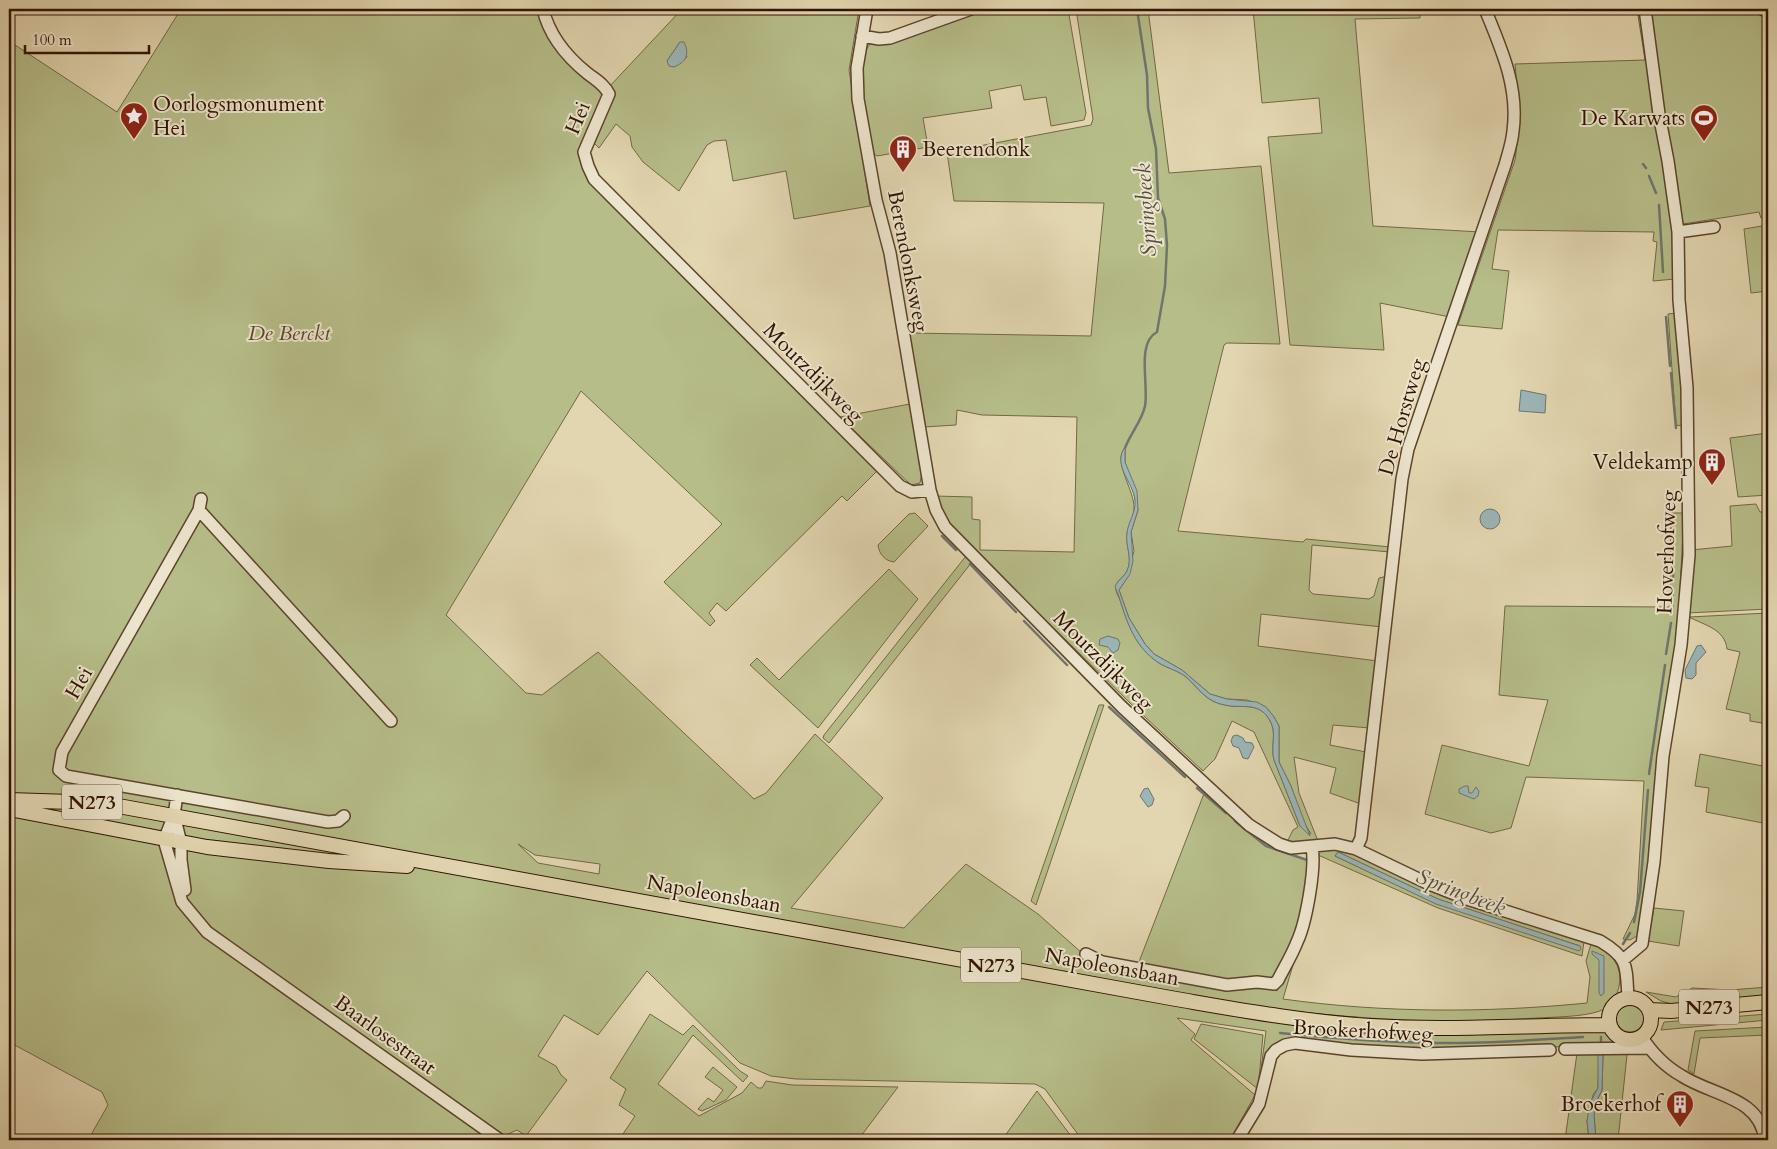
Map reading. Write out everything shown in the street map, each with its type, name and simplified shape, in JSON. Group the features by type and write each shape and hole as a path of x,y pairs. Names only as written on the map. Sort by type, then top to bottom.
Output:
{"main road":[{"name":"N273","path":"9,800 102,803 174,815"},
{"name":"N273","path":"9,809 181,843"},
{"name":"Napoleonsbaan","path":"174,815 1268,1014 1370,1026 1444,1028 1609,1020"},
{"name":"Napoleonsbaan","path":"181,843 312,859 475,871"},
{"name":"N273","path":"1628,998 1640,1000 1649,1010 1650,1024 1645,1042"},
{"path":"1628,998 1616,1003 1609,1020 1613,1031 1623,1039 1645,1042"},
{"name":"N273","path":"1649,1010 1671,1011 1768,1002"},
{"name":"N273","path":"1650,1024 1671,1020 1768,1011"}],"street":[{"name":"Hei","path":"542,9 554,37 566,53 604,86 609,94 584,152 594,179 655,241"},
{"name":"Berendonksweg","path":"866,9 857,68 858,99 876,200 890,253 930,490"},
{"path":"862,36 879,40 890,38 972,9"},
{"name":"De Horstweg","path":"1356,849 1360,838 1402,479 1408,449 1506,165 1513,131 1513,91 1506,61 1485,9"},
{"name":"Hoverhofweg","path":"1623,960 1642,944 1654,862 1663,756 1681,645 1689,555 1687,388 1680,300 1678,232 1668,161 1658,114 1645,9"},
{"path":"1762,9 1768,12"},
{"path":"1678,232 1714,227"},
{"name":"Moutzdijkweg","path":"655,241 900,486 912,492 930,490 944,527 1122,708 1249,825 1279,844 1291,848 1335,844 1356,849 1429,884 1467,899 1600,941 1617,951 1623,960"},
{"name":"Hei","path":"344,816 338,821 328,822 66,776 58,770 62,752 200,505 392,721"},
{"path":"164,840 174,815 177,795"},
{"path":"174,815 181,843 183,879 190,913"},
{"name":"Baarlosestraat","path":"164,840 182,902 208,932 500,1140"},
{"path":"1086,954 1102,962 1227,986 1257,982 1274,984 1278,980 1298,940 1311,882 1314,858 1312,847"},
{"path":"1623,960 1627,972 1628,998"},
{"path":"1566,1049 1645,1042 1663,1064 1684,1078 1763,1114 1766,1140"},
{"name":"Brookerhofweg","path":"1237,1140 1258,1104 1271,1056 1276,1050 1285,1045 1295,1043 1351,1050 1422,1054 1550,1050"}],"green space":[{"name":"De Berckt","path":"181,9 539,9 542,19 604,90 585,149 592,171 879,469 847,501 842,496 726,611 717,603 709,613 715,621 710,626 664,582 722,524 581,391 446,615 526,693 542,695 598,652 754,799 766,793 815,734 883,798 791,908 904,928 966,864 1038,914 1091,961 1269,986 1277,991 1300,941 1283,999 1359,1007 1435,1010 1511,1009 1587,1003 1590,977 1586,961 1591,944 1594,943 1604,949 1615,961 1619,971 1620,982 1617,993 1609,1006 1600,1011 1577,1016 1434,1021 1333,1015 1266,1008 557,881 1267,1018 1602,1029 1618,1040 1635,1046 1613,1044 1493,1050 1273,1046 1261,1069 1266,1031 1177,1018 1195,1034 1191,1040 1255,1095 1230,1140 1082,1140 1045,1089 1035,1084 796,1079 771,1076 740,1063 647,971 598,1035 564,1015 538,1056 556,1066 561,1075 567,1080 526,1136 517,1130 495,1140 88,1140 108,1105 102,1092 9,1042 9,41 117,112","holes":["518,844 535,855 600,864 599,874 538,863"]},
{"path":"682,9 859,9 849,70 870,206 794,219 786,171 733,181 726,140 714,141 707,145 679,191 643,162 632,147 630,136 616,124 599,148 594,143 612,101 609,87","holes":["680,42 687,57 674,67 667,61"]},
{"path":"981,9 1068,9 1086,113 1084,120 1051,126 1046,97 1024,100 1021,85 989,91 992,108 923,118 928,147 877,156 873,153 862,81 862,66 870,44 890,42"},
{"path":"1076,9 1148,9 1169,173 1261,166 1280,344 1227,343 1224,345 1178,531 1303,542 1306,539 1391,547 1390,552 1312,545 1309,590 1313,594 1369,599 1374,596 1379,578 1388,576 1382,627 1261,614 1258,646 1378,661 1370,728 1333,725 1330,745 1366,752 1361,804 1330,793 1336,768 1294,757 1299,793 1318,841 1304,844 1287,842 1293,830 1298,827 1254,732 1232,721 1215,759 1203,771 1130,703 957,533 945,518 935,496 972,497 972,519 980,520 980,550 1074,552 1077,417 982,415 957,410 956,425 924,427 909,333 1091,336 1104,203 954,201 947,152 1091,125 1093,119","holes":["1125,448 1125,462 1138,510 1131,532 1134,551 1125,581 1119,590 1129,618 1145,644 1154,654 1182,670 1210,694 1227,699 1247,700 1266,707 1279,726 1279,762 1291,786 1302,819 1311,834 1300,826 1274,760 1273,729 1265,713 1254,708 1231,706 1213,701 1186,677 1151,657 1134,635 1116,590 1118,581 1126,573 1128,567 1127,537 1134,508 1122,468 1121,460"]},
{"path":"1253,9 1420,9 1420,18 1355,19 1373,226 1481,232 1450,317 1380,303 1384,350 1290,345 1268,137 1322,133 1319,98 1262,103"},
{"path":"1637,9 1642,9 1673,208 1675,279 1653,281 1657,242 1653,241 1654,232 1498,230 1492,269 1509,271 1502,329 1458,325 1515,160 1520,121 1515,64 1645,60"},
{"path":"1649,9 1758,9 1768,15 1768,217 1761,218 1759,212 1683,224 1664,114"},
{"path":"1768,225 1768,291 1751,293 1744,229"},
{"path":"1677,313 1683,426 1676,425 1668,314"},
{"path":"910,404 922,472 920,483 911,485 840,417"},
{"path":"1768,433 1768,495 1738,497 1730,438"},
{"path":"1756,504 1760,512 1764,512 1768,566 1768,609 1687,613 1691,550 1732,546 1730,506"},
{"path":"915,513 928,526 894,562 885,559 878,545 909,514"},
{"path":"1671,513 1684,513 1678,626 1640,934 1630,940 1623,939 1635,914 1637,901 1644,781 1526,777 1511,828 1491,833 1425,814 1442,745 1529,766 1548,700 1499,695 1505,606 1670,607"},
{"path":"966,556 972,562 829,743 823,738 824,735"},
{"path":"889,569 918,599 818,728 750,665 757,658 779,680"},
{"path":"1768,613 1768,724 1750,721 1750,714 1726,709 1740,652 1727,649 1725,642 1718,632 1689,617"},
{"path":"1099,705 1104,705 1036,905 1031,901"},
{"path":"1700,754 1768,767 1768,824 1706,812 1709,788 1695,786"},
{"path":"1205,791 1252,833 1276,850 1310,861 1296,940 1277,979 1227,983 1137,967"},
{"path":"1342,848 1584,941 1582,956 1438,908 1318,855 1320,850","holes":["1338,852 1438,899 1580,946 1437,904 1335,856"]},
{"path":"1654,908 1684,911 1679,946 1648,941"},
{"path":"1768,987 1768,998 1672,1004 1661,1001 1646,992 1676,997 1692,988 1730,990"},
{"path":"1630,1004 1640,1008 1644,1018 1640,1028 1630,1032 1620,1028 1616,1018 1620,1008"},
{"path":"650,1014 683,1035 693,1025 740,1071 748,1076 743,1082 693,1035 658,1084 699,1116 742,1093 751,1082 758,1088 762,1088 766,1081 792,1085 898,1087 858,1140 619,1140 635,1116 619,1105 626,1089 610,1078"},
{"path":"1768,1014 1768,1020 1661,1030 1664,1022"},
{"path":"1201,1024 1263,1035 1258,1089 1194,1039"},
{"path":"1768,1027 1768,1035 1700,1038 1694,1074 1688,1070 1695,1031"},
{"path":"1613,1052 1627,1055 1618,1140 1596,1140 1594,1115 1597,1100 1602,1090 1603,1055 1599,1054 1598,1088 1593,1095 1587,1121 1589,1140 1565,1140 1577,1053"},
{"path":"713,1067 737,1087 726,1100 702,1111 698,1109 708,1098 714,1102 723,1090 705,1077"},
{"path":"1037,1091 1074,1140 1002,1140"}],"water":[{"path":"680,42 684,42 686,47 686,58 674,67 669,66 667,61"},
{"path":"1521,390 1546,395 1545,413 1519,411"},
{"path":"1125,447 1125,462 1137,491 1138,510 1131,532 1133,561 1130,574 1119,590 1129,618 1145,644 1154,654 1182,670 1210,694 1227,699 1257,702 1266,707 1279,726 1279,762 1291,786 1310,836 1300,826 1274,760 1273,729 1265,713 1249,707 1225,705 1208,698 1183,675 1162,665 1151,657 1138,643 1130,627 1115,586 1126,573 1129,566 1127,533 1135,505 1133,493 1122,467 1121,460"},
{"path":"1490,509 1497,512 1500,519 1497,526 1490,529 1483,526 1480,519 1483,512"},
{"path":"1108,636 1118,639 1120,643 1118,650 1113,653 1108,647 1099,645 1100,639"},
{"path":"1701,645 1706,652 1696,663 1696,675 1692,679 1686,678 1685,670 1697,646"},
{"path":"1237,735 1243,738 1245,742 1252,743 1254,747 1248,759 1243,758 1239,748 1233,746 1231,741 1233,736"},
{"path":"1468,786 1469,793 1472,793 1476,787 1479,791 1478,796 1474,799 1459,793 1459,789"},
{"path":"1148,788 1154,799 1152,805 1148,807 1140,796 1144,789"},
{"path":"1338,852 1438,899 1580,946 1581,949 1579,951 1436,904 1335,856"},
{"path":"1592,951 1604,956 1604,993 1601,996 1599,993 1599,960 1592,954"},
{"path":"1598,1054 1603,1055 1602,1090 1597,1100 1594,1115 1596,1140 1589,1140 1587,1121 1590,1103 1598,1088"}],"waterway":[{"name":"Springbeek","path":"1125,448 1145,406 1145,354 1151,337 1157,332 1165,286 1167,245 1165,219 1158,198 1156,149 1148,108 1147,75 1137,9"},
{"path":"1643,164 1646,168"},
{"path":"1649,176 1656,193"},
{"path":"1659,205 1663,272"},
{"path":"1666,317 1670,366"},
{"path":"1671,373 1676,428"},
{"path":"942,536 956,550"},
{"path":"1673,543 1673,577"},
{"path":"970,564 1016,612"},
{"path":"1672,614 1673,589"},
{"path":"1024,621 1067,665"},
{"path":"1666,654 1671,623"},
{"path":"1649,774 1665,665"},
{"path":"1109,707 1185,777"},
{"path":"1197,788 1226,813"},
{"path":"1634,922 1640,892 1648,790"},
{"path":"1235,821 1266,846 1307,860"},
{"path":"1623,944 1630,933"},
{"path":"1280,1033 1356,1040 1433,1043 1583,1037"},
{"name":"Springbeek","path":"1601,1037 1601,1043"}],"place":[{"name":"Oorlogsmonument Hei","path":"134,140"},
{"name":"De Karwats","path":"1704,142"},
{"name":"Beerendonk","path":"903,173"},
{"name":"Veldekamp","path":"1712,486"},
{"name":"Broekerhof","path":"1680,1128"}]}
